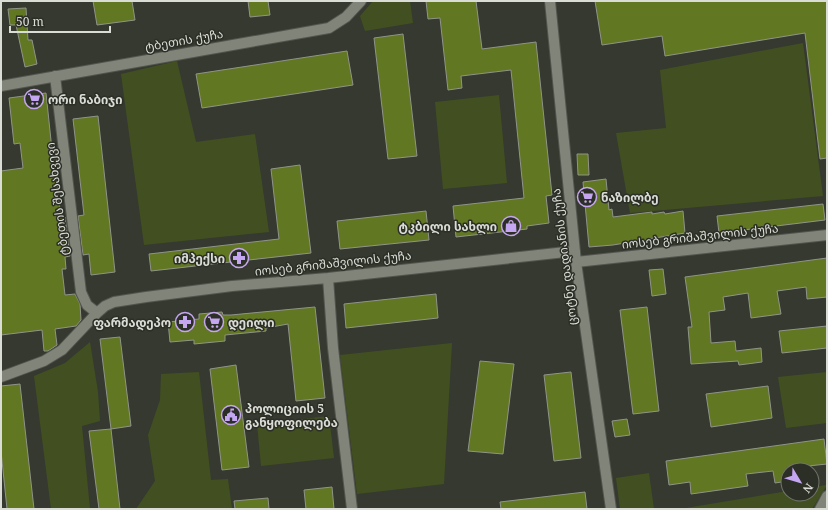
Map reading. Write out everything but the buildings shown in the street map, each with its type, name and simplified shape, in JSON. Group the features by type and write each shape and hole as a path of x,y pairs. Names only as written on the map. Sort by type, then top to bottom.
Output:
{"street":[{"name":"ტბეთის ქუჩა","path":"1,86 329,28 346,17 361,1"},
{"name":"ცოტნე დადიანის ქუჩა","path":"550,1 576,262 611,509"},
{"name":"ტბეთის შესახვევი","path":"55,76 81,292 87,304 97,313"},
{"name":"იოსებ გრიშაშვილის ქუჩა","path":"576,262 827,235"},
{"name":"იოსებ გრიშაშვილის ქუჩა","path":"1,377 44,361 62,350 97,313 105,306 114,302 232,286 328,278 575,251"},
{"path":"328,278 333,348 352,509"},
{"path":"820,509 827,496"}],"green space":[{"path":"373,1 410,1 413,23 365,31 360,16"},
{"path":"803,43 823,196 630,213 616,133 666,128 660,70"},
{"path":"177,61 196,142 255,134 269,232 144,245 121,74"},
{"path":"499,95 507,183 443,189 435,102"},
{"path":"90,342 98,392 100,421 82,426 90,509 51,509 34,376 65,363"},
{"path":"452,343 444,484 357,494 340,355"},
{"path":"199,372 211,480 228,479 232,509 136,509 155,481 148,435 160,400 161,374"},
{"path":"827,372 827,423 786,428 778,377"},
{"path":"329,416 334,458 261,466 257,424"},
{"path":"649,473 654,509 620,509 616,478"},
{"path":"827,485 820,496 820,486"},
{"path":"780,492 780,502 816,502 812,509 680,509"}],"place":[{"name":"ორი ნაბიჯი","path":"34,99"},
{"name":"ნაზილბე","path":"587,197"},
{"name":"ტკბილი სახლი","path":"511,226"},
{"name":"იმპექსი","path":"239,258"},
{"name":"ფარმადეპო","path":"185,322"},
{"name":"დეილი","path":"214,322"},
{"name":"პოლიციის 5 განყოფილება","path":"231,415"}]}
